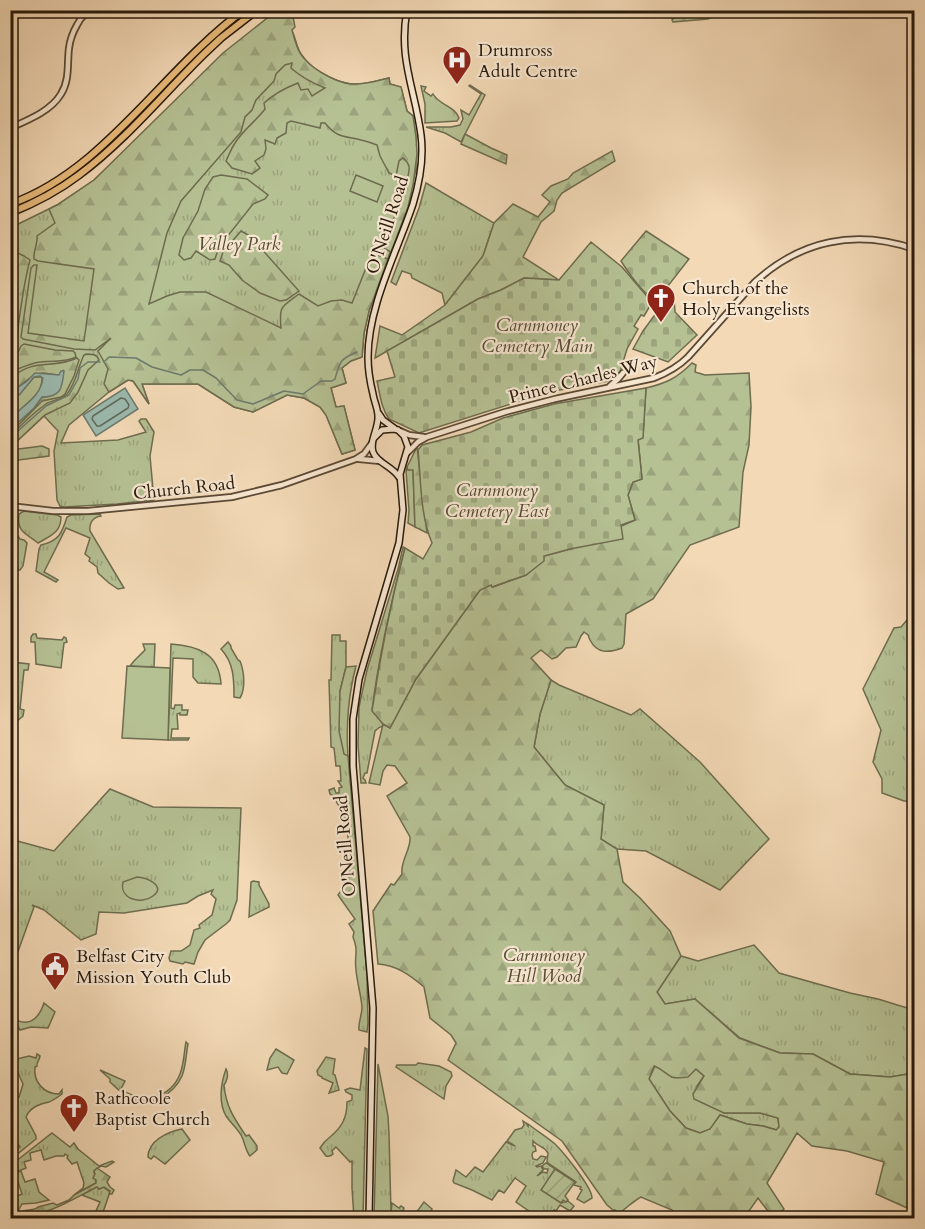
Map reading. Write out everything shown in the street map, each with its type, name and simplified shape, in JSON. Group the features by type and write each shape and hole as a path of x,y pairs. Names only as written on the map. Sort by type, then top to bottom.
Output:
{"highway":[{"path":"10,204 34,194 64,176 98,150 200,46 244,10"},
{"path":"10,213 51,194 80,175 110,149 205,52 257,10"}],"main road":[{"name":"O'Neill Road","path":"374,439 379,420 368,369 371,323 413,204 422,163 421,137 404,51 407,10"},
{"path":"378,413 383,420 398,430 408,443 405,455 396,463 382,462"},
{"path":"398,430 390,428 382,430 374,439 373,452 382,462 396,471 400,478"},
{"name":"O'Neill Road","path":"369,1218 373,1008 352,720 359,679 401,531 403,510 400,478 405,455"},
{"path":"10,1212 28,1218"}],"street":[{"path":"10,128 46,109 60,96 68,75 71,38 85,14 94,10"},
{"name":"Prince Charles Way","path":"405,455 418,442 427,437 525,407 663,375 681,364 755,282 794,254 821,244 850,239 880,240 915,249"},
{"path":"608,388 623,373"},
{"path":"398,430 409,435 427,437"},
{"name":"Church Road","path":"10,506 53,511 88,511 245,495 356,459 364,454 374,439"},
{"name":"Church Road","path":"356,459 382,462"}],"green space":[{"name":"Valley Park","path":"276,11 291,30 298,49 312,67 344,83 364,84 389,78 390,84 401,87 407,111 413,116 416,137 416,169 409,200 369,311 362,357 342,368 346,383 331,388 336,407 344,406 355,450 342,454 326,415 320,407 304,398 287,395 253,412 234,407 198,384 142,384 149,404 133,381 128,380 109,392 69,425 61,443 118,440 146,432 139,421 146,419 154,432 150,456 154,500 60,506 57,500 54,451 58,431 44,416 11,446 10,228 57,205 94,180"},
{"path":"276,11 319,11 309,16 293,17 295,27 292,30 300,53 322,73 351,84 389,78 390,84 401,87 407,111 413,116 417,154 408,207 391,252 383,245 407,182 409,166 403,158 399,161 396,176 389,173 377,145 341,136 325,123 321,123 320,128 291,121 287,123 286,133 277,138 275,144 265,140 264,155 255,161 260,168 252,174 232,168 226,161 238,138 265,109 264,103 272,96 298,83 301,90 308,89 312,96 325,88 311,82 291,68 292,63 285,65 276,74 274,81 256,100 252,110 245,117 241,132 181,201 167,233 149,304 180,292 206,292 281,328 282,308 299,294 318,306 342,300 352,303 372,253 388,259 369,311 362,357 342,368 346,383 331,388 336,407 344,406 355,450 342,454 326,415 320,407 304,398 287,395 253,412 234,407 198,384 142,384 149,404 133,381 128,380 109,392 104,384 108,369 98,351 111,338 95,350 74,349 21,337 31,268 37,265 28,333 84,341 94,269 34,259 37,236 55,223 49,209 94,180 223,53"},
{"path":"670,11 711,11 713,16 708,19 673,22 674,18 667,17"},
{"path":"470,85 485,95 461,142 445,133 426,127 460,125 463,119 461,110 469,115 481,94"},
{"path":"421,86 426,87 424,91 431,96 433,94 454,111 459,118 457,121 425,123 425,104"},
{"path":"465,134 507,155 506,164 461,144"},
{"path":"612,151 615,161 562,193 554,211 541,222 523,257 559,280 524,278 478,299 375,358 380,326 402,335 445,305 483,256 494,223 513,204 538,217 550,202 542,195 551,186 568,179 573,173"},
{"path":"221,175 247,179 268,195 265,199 253,204 219,247 215,259 210,260 196,251 191,258 184,260 179,255 183,238 198,211 205,189 213,177"},
{"path":"356,175 383,186 377,202 350,191"},
{"path":"426,183 494,223 483,256 445,305 442,293 412,278 411,274 402,271 396,285 391,282"},
{"path":"241,231 250,236 299,291 286,300 280,301 260,293 242,280 229,265 220,261 223,252"},
{"path":"646,231 689,259 657,300 642,289 621,261"},
{"name":"Carnmoney Cemetery Main","path":"591,242 622,267 651,301 644,316 641,315 634,326 638,329 627,349 620,372 614,380 549,392 419,433 389,419 382,406 377,381 395,377 387,351 478,299 524,278 559,280"},
{"path":"11,250 30,260 16,348 11,360"},
{"path":"668,297 674,298 675,312 697,335 668,362 633,349"},
{"path":"24,344 73,351 76,357 63,361 35,363 17,369 13,363"},
{"path":"86,354 96,355 99,360 88,370 70,403 45,415 11,446 11,436 27,419 46,404 67,394"},
{"path":"77,358 79,360 74,376 65,394 42,401 11,433 11,429 34,408 42,397 53,395 59,390 63,371 59,375 40,373 11,392 11,378 28,368"},
{"name":"Carnmoney Hill Wood","path":"692,363 696,365 695,372 705,375 749,373 751,407 749,445 743,472 739,527 690,545 653,599 626,614 622,648 612,651 600,650 593,645 584,632 576,647 566,648 557,657 552,659 541,650 531,658 551,680 540,714 534,747 565,785 604,805 601,839 617,849 623,882 670,931 681,956 657,992 665,1004 695,999 739,1038 780,1053 813,1054 850,1074 890,1077 914,1073 914,1211 876,1194 884,1162 847,1151 812,1146 797,1133 767,1183 784,1209 773,1218 758,1198 744,1218 677,1218 672,1210 641,1197 618,1214 607,1205 562,1141 448,1060 456,1043 451,1035 430,1018 424,987 403,971 378,964 373,911 391,884 394,885 402,874 410,837 387,796 407,783 395,766 387,765 380,785 369,783 383,724 390,728 416,679 480,590 491,584 493,587 526,575 544,556 570,549 635,520 628,495 633,482 642,479 638,439 643,437 646,388 671,379","holes":["654,1066 676,1078 688,1077 696,1069 704,1076 693,1094 694,1099 724,1113 760,1113 778,1118 779,1127 776,1130 720,1115 710,1129 700,1133 686,1128 670,1111 649,1079"]},
{"path":"34,377 42,377 39,391 17,414 11,417 11,404 14,398"},
{"name":"Carnmoney Cemetery East","path":"646,388 643,438 638,440 642,479 633,482 628,495 635,520 621,525 623,539 544,556 544,561 526,575 480,590 416,679 390,728 383,724 372,711 386,629 405,548 423,559 432,543 423,509 418,450 422,445 471,432 503,418 554,404"},
{"path":"42,446 49,449 49,456 11,461 11,450"},
{"path":"417,447 427,533 415,527 413,470 408,470 407,467"},
{"path":"407,467 408,470 413,469 415,527 408,523"},
{"path":"24,511 57,515 61,517 61,522 54,533 38,543 26,535 19,525 19,514"},
{"path":"100,514 101,516 92,521 90,531 124,588 118,589 109,583 98,573 97,567 89,561 90,558 85,554 90,538 66,528 44,572 58,580 56,582 36,571 41,545 56,539 67,517"},
{"path":"12,528 20,539 27,543 23,566 20,570 11,570 11,567 15,566"},
{"path":"403,547 405,548 386,629 372,710 383,724 375,731 367,773 363,778 366,783 361,783 358,745 359,707 367,670"},
{"path":"914,612 914,801 904,801 882,793 882,779 873,762 881,730 863,689 894,628 901,627"},
{"path":"33,634 36,634 37,638 62,640 66,638 61,668 36,664 35,642 31,642"},
{"path":"332,635 340,635 340,641 346,641 346,667 340,691 344,753 348,756 367,975 367,1032 359,1030 362,1007 356,970 354,932 349,924 355,919 338,895 348,879 350,861 347,825 343,812 329,790 334,788 336,793 339,793 339,788 342,787 338,781 341,781 340,766 336,766 334,748 331,747 329,680 331,680"},
{"path":"228,642 243,670 244,685 240,698 234,697 231,666 221,649"},
{"path":"143,644 155,644 154,667 130,666 145,650"},
{"path":"171,644 198,649 205,653 216,665 221,684 198,683 193,677 193,659 173,658 171,708 174,709 175,705 182,705 182,710 188,710 187,715 177,714 178,729 172,729 171,738 189,738 188,740 168,740"},
{"path":"11,660 29,664 28,670 24,670 20,709 24,710 23,716 17,721 12,720 11,717"},
{"path":"127,666 170,668 168,740 122,738"},
{"path":"356,666 348,711 348,756 344,754 339,731 340,691 346,667"},
{"path":"551,680 631,715 640,709 700,762 769,839 720,890 646,851 617,849 601,840 604,805 565,785 534,747 540,714"},
{"path":"110,789 153,807 241,808 237,900 230,920 205,940 194,964 170,961 169,958 171,951 181,951 190,945 194,930 200,928 199,925 212,915 216,899 211,894 213,890 187,903 124,913 99,912 96,934 81,940 44,910 32,905 34,907 16,957 10,953 10,839 54,851"},
{"path":"137,877 154,883 158,889 157,892 143,900 132,899 124,893 123,882"},
{"path":"251,882 259,882 269,907 249,917"},
{"path":"754,945 779,973 914,1010 914,1073 890,1077 850,1074 813,1054 780,1053 740,1038 695,999 665,1004 657,992 681,956 698,961"},
{"path":"44,1003 55,1012 48,1028 14,1029 11,1017 22,1022 31,1021 39,1014"},
{"path":"186,1042 188,1044 182,1076 168,1093 154,1100 132,1099 115,1087 100,1070 125,1081 121,1089 129,1094 146,1097 162,1094 170,1089 180,1074"},
{"path":"365,1048 367,1049 363,1218 354,1218 352,1161 350,1162 336,1147 332,1151 333,1154 329,1156 326,1156 320,1148 343,1122 347,1102 352,1100 352,1095 345,1090 350,1088 360,1090"},
{"path":"276,1049 294,1060 287,1074 282,1073 278,1067 267,1070 270,1058"},
{"path":"14,1054 17,1059 29,1056 36,1058 37,1054 40,1056 35,1067 38,1082 49,1092 59,1094 62,1090 62,1094 30,1111 26,1117 36,1139 15,1156 12,1154 20,1147 11,1135 11,1103 19,1097 23,1084 16,1068"},
{"path":"326,1057 335,1059 333,1074 339,1090 329,1093 333,1083 318,1075 317,1071"},
{"path":"418,1063 439,1066 451,1072 452,1076 446,1086 444,1099 396,1067"},
{"path":"378,1064 388,1116 391,1213 392,1203 399,1208 401,1206 404,1208 403,1211 413,1217 424,1202 432,1209 429,1218 374,1218"},
{"path":"655,1066 672,1077 696,1069 704,1076 697,1086 724,1113 760,1113 778,1118 779,1127 777,1130 747,1124 720,1115 711,1129 700,1133 686,1128 670,1111 649,1079"},
{"path":"226,1069 227,1077 224,1085 229,1106 246,1136 249,1135 257,1146 257,1150 250,1156 241,1135 223,1111 221,1092"},
{"path":"523,1121 559,1148 583,1178 592,1198 584,1203 577,1199 582,1190 581,1187 574,1185 576,1182 548,1163 548,1153 533,1141 536,1151 533,1152 533,1159 546,1157 543,1163 536,1166 541,1166 543,1170 537,1176 543,1172 547,1173 548,1169 542,1166 546,1163 555,1169 542,1190 561,1203 568,1201 574,1206 570,1211 560,1205 546,1218 539,1218 516,1202 526,1186 515,1178 504,1193 499,1190 492,1200 454,1183 456,1170 466,1177 475,1167 483,1172 506,1142 515,1146 507,1141 515,1130 522,1128"},
{"path":"182,1129 190,1140 165,1164 154,1156 151,1159 148,1157 151,1146 159,1138"},
{"path":"52,1133 70,1147 74,1143 99,1166 114,1162 94,1171 96,1183 74,1195 83,1188 84,1183 77,1162 72,1164 65,1154 44,1160 41,1150 30,1153 31,1160 24,1162 26,1168 11,1174 11,1165"},
{"path":"97,1168 110,1177 107,1182 114,1190 112,1194 109,1194 110,1191 104,1187 99,1189 97,1187 50,1210 31,1214 23,1213 25,1210 53,1203 57,1205 69,1200 96,1183 93,1178"},
{"path":"555,1169 575,1182 565,1196 568,1200 566,1202 563,1200 561,1203 541,1190"},
{"path":"21,1171 25,1182 35,1179 39,1192 49,1200 22,1204 18,1211 11,1208 11,1198 22,1194 15,1173"},
{"path":"97,1186 99,1189 103,1187 110,1192 101,1218 94,1218 100,1202 82,1195"}],"water":[{"path":"61,371 64,371 60,390 49,397 42,397 34,408 11,429 11,417 36,395 43,378 34,377 11,404 11,392 35,373 59,375"},
{"path":"125,388 138,409 96,436 83,415"}],"waterway":[{"path":"104,362 109,357 136,358 152,367 181,375 190,370 203,370 216,378 237,400 253,404 284,391 303,394 321,381 332,381 342,361 357,352"},
{"path":"10,438 46,406 69,395 78,379 80,368 88,362 100,362"}],"place":[{"name":"Drumross Adult Centre","path":"457,86"},
{"name":"Church of the Holy Evangelists","path":"661,324"},
{"name":"Belfast City Mission Youth Club","path":"55,992"},
{"name":"Rathcoole Baptist Church","path":"74,1134"}]}
